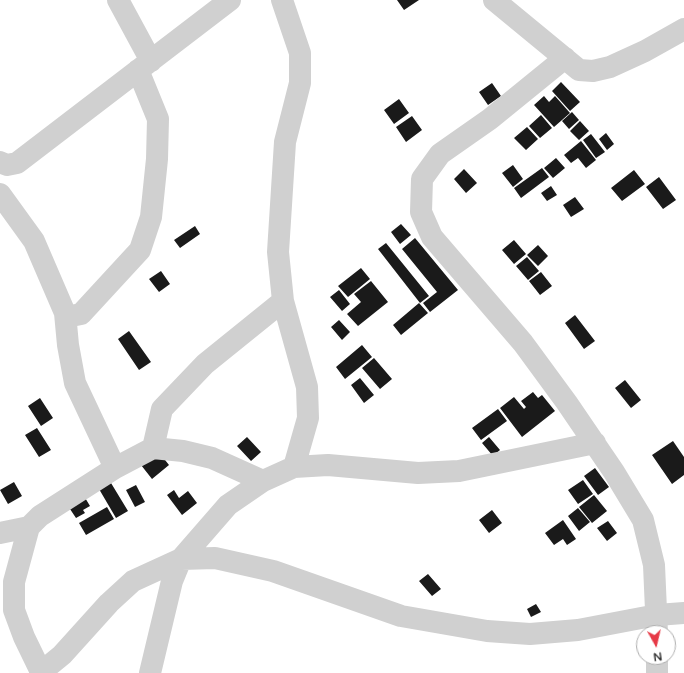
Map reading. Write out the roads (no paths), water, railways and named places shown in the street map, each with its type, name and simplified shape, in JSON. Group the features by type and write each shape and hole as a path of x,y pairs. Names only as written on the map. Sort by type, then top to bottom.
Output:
{"street":[{"path":"65,313 71,316 82,314 140,250 151,217 157,159 158,119 145,65 118,0"},
{"path":"2,169 17,163 230,0"},
{"path":"282,0 300,53 300,83 285,142 278,252 283,301 307,387 308,418 294,467"},
{"path":"494,0 579,70 593,71 610,67 645,51 684,29"},
{"path":"565,58 490,119 440,154 422,179 421,212 432,237 523,343 567,403 595,443 643,520 654,565 657,624"},
{"path":"0,194 34,241 65,313 68,345 76,383 115,468"},
{"path":"153,448 162,409 205,364 283,301"},
{"path":"150,673 172,581 181,560 228,505 263,481 294,467 328,465 418,473 459,471 595,443"},
{"path":"263,481 212,458 183,451 153,448 115,468 40,516 29,527 14,582 14,610 24,637 40,672 62,655 109,603 133,581 181,560 215,558 272,570 401,616 486,631 530,634 657,624 684,613"},
{"path":"0,533 29,527"}]}
